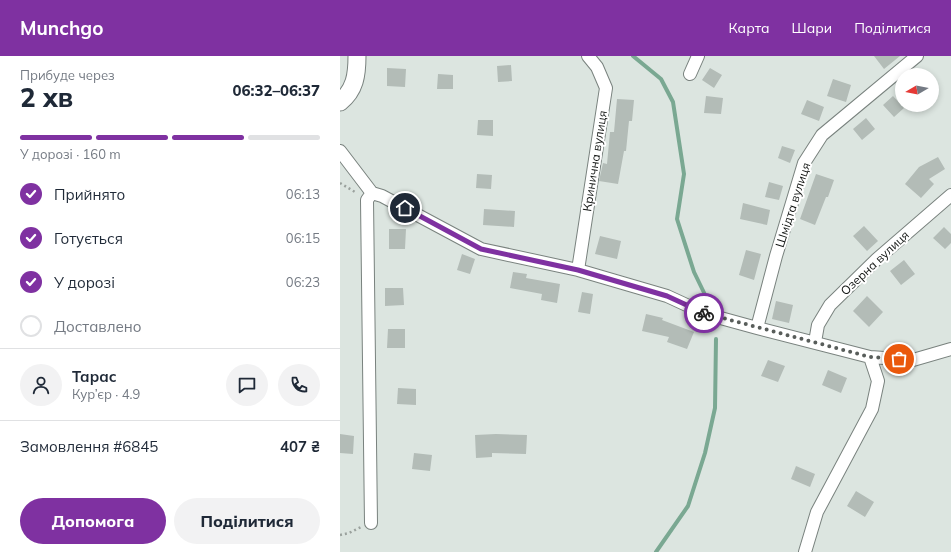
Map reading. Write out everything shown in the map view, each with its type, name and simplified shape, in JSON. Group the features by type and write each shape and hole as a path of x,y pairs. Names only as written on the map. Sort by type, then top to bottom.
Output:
{"street":[{"path":"340,102 348,96 356,78 357,56"},
{"name":"Кринична вулиця","path":"578,270 606,88 597,67 588,56"},
{"path":"690,74 698,56"},
{"name":"Шмідта вулиця","path":"757,328 776,256 804,163 822,135 917,56"},
{"path":"340,151 372,193 382,196 481,249 578,270 667,296 706,314 870,357 913,360 951,349"},
{"path":"371,523 367,200 372,193"},
{"name":"Озерна вулиця","path":"815,342 818,325 830,304 877,259 951,195"},
{"path":"805,552 817,512 872,409 878,381 870,357"}],"path":[{"path":"340,535 349,533 371,523"}],"building":[{"path":"874,56 900,56 884,69"},
{"path":"511,65 512,81 498,82 497,66"},
{"path":"387,68 406,69 405,87 387,86"},
{"path":"710,68 722,75 714,88 702,80"},
{"path":"438,74 453,75 453,89 437,89"},
{"path":"833,79 851,85 846,102 827,96"},
{"path":"706,96 723,98 721,114 704,113"},
{"path":"893,96 895,98 895,112 900,112 894,117 883,105"},
{"path":"617,99 634,100 632,121 629,121 626,151 624,151 618,184 599,181 603,163 607,164 610,132 614,132"},
{"path":"807,100 824,107 819,121 801,114"},
{"path":"866,118 875,129 862,140 853,129"},
{"path":"478,120 493,120 493,136 477,135"},
{"path":"782,146 795,150 790,163 778,158"},
{"path":"938,157 945,169 929,179 934,184 921,198 905,184 919,167"},
{"path":"477,174 492,175 491,189 476,188"},
{"path":"816,174 834,180 815,225 800,219"},
{"path":"769,182 783,186 779,200 765,197"},
{"path":"743,203 770,210 767,225 740,219"},
{"path":"484,209 515,211 514,227 483,225"},
{"path":"864,226 878,241 867,251 853,236"},
{"path":"944,227 951,234 951,243 945,249 933,238"},
{"path":"389,229 406,229 405,249 389,249"},
{"path":"600,236 621,241 617,259 595,254"},
{"path":"746,250 761,254 754,280 739,275"},
{"path":"462,254 475,259 470,274 457,270"},
{"path":"904,260 915,274 901,285 890,271"},
{"path":"513,272 527,274 526,278 560,284 557,303 541,300 542,294 510,288"},
{"path":"385,288 403,288 404,305 385,306"},
{"path":"582,292 593,294 590,314 578,312"},
{"path":"867,296 883,312 869,327 853,311"},
{"path":"776,301 793,305 789,323 772,319"},
{"path":"646,314 663,318 662,320 694,332 687,349 667,342 669,337 642,331"},
{"path":"388,329 405,329 405,348 387,348"},
{"path":"768,360 785,366 778,382 761,376"},
{"path":"828,370 847,378 841,393 822,385"},
{"path":"398,388 416,389 416,405 397,404"},
{"path":"340,434 354,436 353,454 340,453"},
{"path":"475,435 527,435 526,454 492,453 492,457 476,458"},
{"path":"414,453 432,455 430,471 412,469"},
{"path":"796,466 815,474 810,487 791,479"},
{"path":"856,491 874,502 865,517 847,506"}],"waterway":[{"path":"633,56 661,79 673,102 684,174 677,219 694,272 709,303"},
{"path":"656,552 688,506 705,453 715,408 716,339"}],"way so far":[{"path":"704,313 870,357 899,359"}],"route":[{"path":"405,208 481,249 578,270 667,296 704,313"}]}
